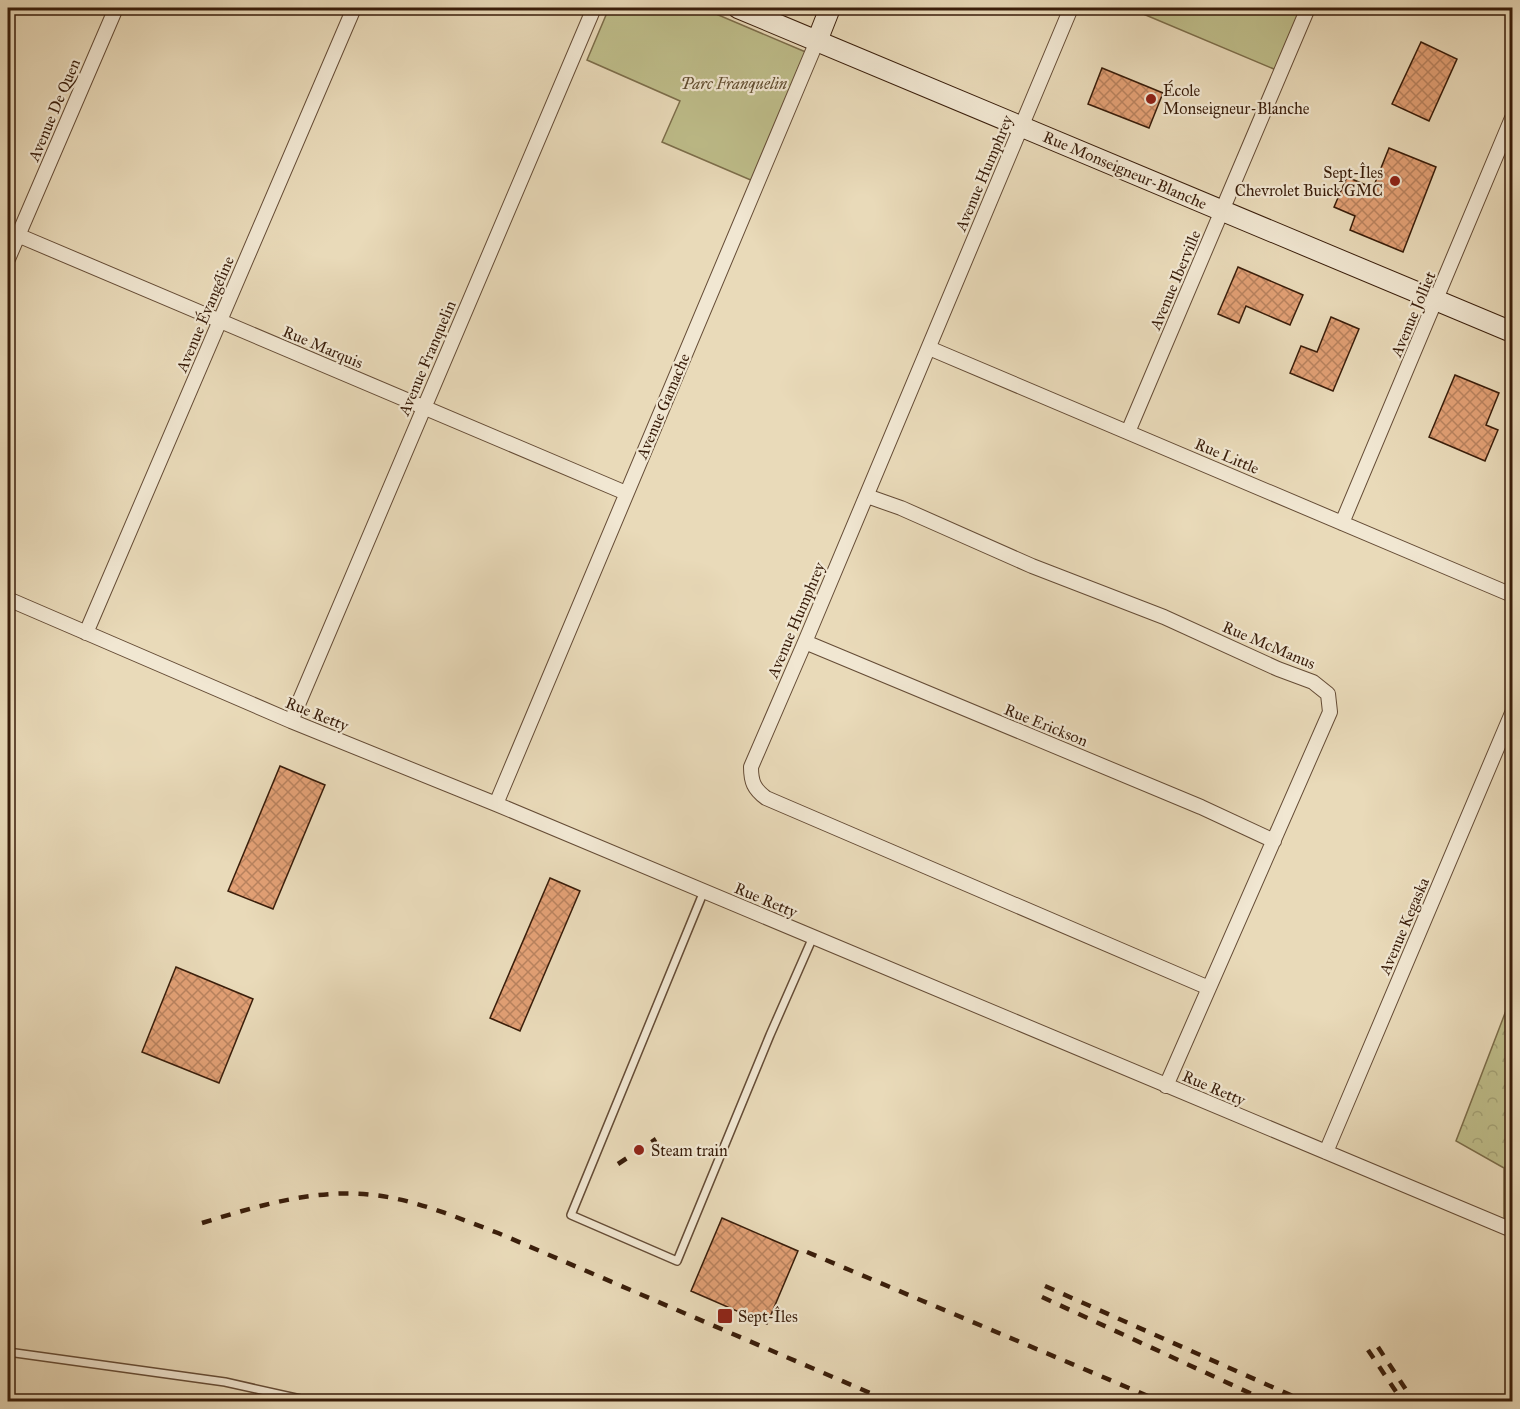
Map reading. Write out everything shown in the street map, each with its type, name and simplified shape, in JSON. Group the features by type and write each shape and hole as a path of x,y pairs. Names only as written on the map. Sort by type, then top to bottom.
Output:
{"street":[{"name":"Avenue De Quen","path":"8,259 13,233 116,8"},
{"name":"Avenue Évangéline","path":"86,633 354,8"},
{"name":"Avenue Franquelin","path":"291,721 594,8"},
{"name":"Rue Monseigneur-Blanche","path":"738,8 1512,332"},
{"name":"Avenue Gamache","path":"496,804 830,8"},
{"name":"Avenue Humphrey","path":"1071,8 867,496 751,766 751,776 754,789 766,798 1209,988"},
{"name":"Avenue Iberville","path":"1128,432 1308,8"},
{"name":"Avenue Jolliet","path":"1342,523 1512,118"},
{"name":"Rue Marquis","path":"13,233 626,493"},
{"name":"Rue Little","path":"929,348 1512,595"},
{"name":"Rue McManus","path":"867,496 901,508 1032,566 1164,617 1278,669 1313,681 1328,694 1330,712 1166,1086"},
{"name":"Rue Retty","path":"8,599 291,721 496,804 1512,1230"},
{"name":"Rue Erickson","path":"805,642 1201,807 1274,841"},
{"name":"Avenue Kegaska","path":"1326,1152 1512,713"}],"lane":[{"path":"704,891 571,1215 677,1261 770,1035 813,938"},
{"path":"8,1352 225,1382 314,1401"}],"green space":[{"name":"Parc Franquelin","path":"609,8 702,8 808,53 753,181 662,142 680,101 587,60"},
{"path":"1129,8 1308,8 1281,72"},
{"path":"1512,995 1512,1230 1504,1226 1504,1168 1456,1141"}],"building":[{"path":"1421,42 1457,59 1429,121 1392,104"},
{"path":"1102,68 1163,93 1149,128 1088,104"},
{"path":"1389,148 1436,167 1403,252 1350,230 1355,216 1334,207 1347,177 1373,188"},
{"path":"1238,267 1303,295 1290,325 1246,306 1239,323 1218,314"},
{"path":"1331,317 1359,329 1333,391 1290,373 1301,346 1317,352"},
{"path":"1455,375 1499,393 1486,425 1498,430 1485,461 1429,437"},
{"path":"280,766 325,785 273,909 228,891"},
{"path":"550,878 580,891 520,1031 490,1018"},
{"path":"176,967 253,999 219,1083 142,1052"},
{"path":"722,1218 798,1251 767,1324 691,1291"}],"railway":[{"path":"618,1164 656,1139"},
{"path":"202,1223 244,1210 309,1196 352,1193 406,1201 498,1233 891,1402"},
{"path":"807,1252 1162,1402"},
{"path":"1045,1286 1306,1402"},
{"path":"1042,1297 1269,1402"},
{"path":"1378,1347 1414,1402"},
{"path":"1368,1350 1403,1402"}],"place":[{"name":"École Monseigneur-Blanche","path":"1151,99"},
{"name":"Sept-Îles Chevrolet Buick GMC","path":"1395,181"},
{"name":"Steam train","path":"639,1150"},
{"name":"Sept-Îles","path":"725,1316"}]}
